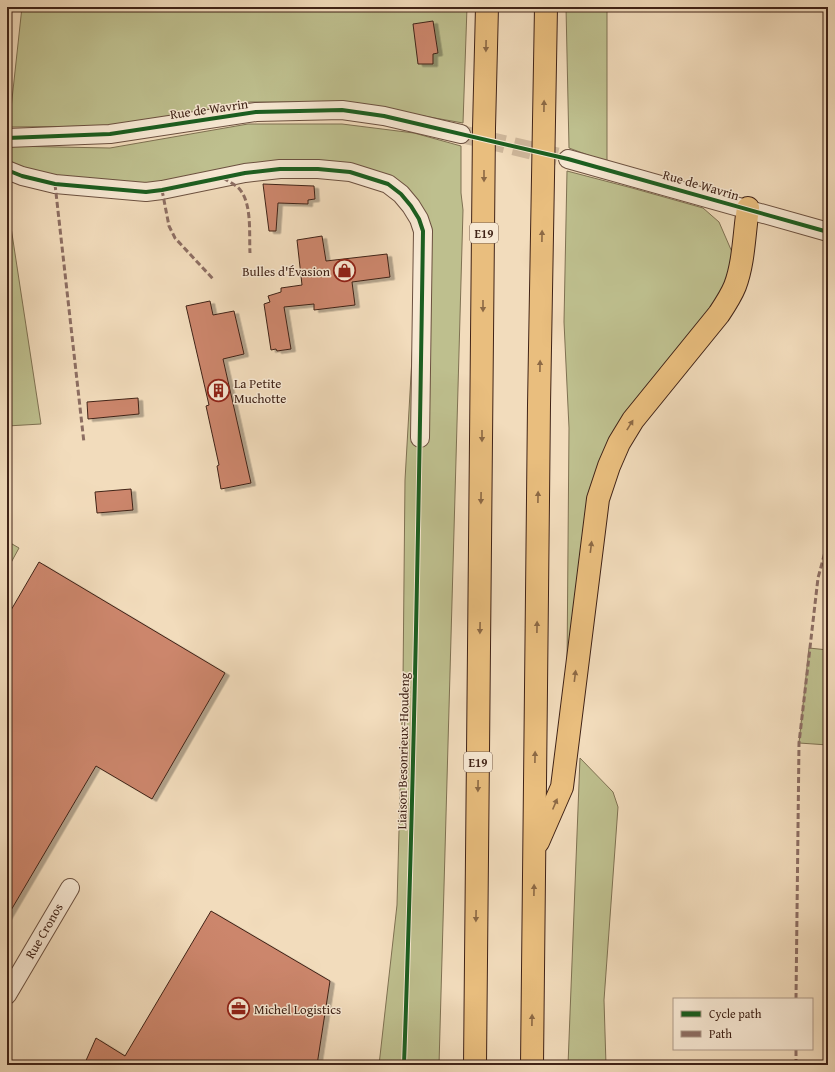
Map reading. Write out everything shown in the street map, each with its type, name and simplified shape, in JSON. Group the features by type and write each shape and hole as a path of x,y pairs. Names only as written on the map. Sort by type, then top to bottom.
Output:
{"highway":[{"name":"E19","path":"475,1065 484,136 487,7"},
{"path":"532,1065 539,397 546,7"},
{"path":"534,852 562,787 598,499 609,466 619,443 633,420 719,314 730,297 735,286 738,273 748,208"}],"street":[{"name":"Rue de Wavrin","path":"7,138 110,134 256,112 342,110 384,116 461,134"},
{"name":"Rue de Wavrin","path":"568,159 748,208 828,232"},
{"path":"7,170 22,176 54,184 146,192 162,190 245,172 280,169 318,169 350,172 388,184 401,194 411,206 419,219 423,231 420,438"},
{"name":"Rue Cronos","path":"7,995 70,888"}],"green space":[{"path":"22,7 467,7 463,123 345,102 250,102 112,126 9,127"},
{"path":"566,7 607,7 607,162 569,148"},
{"path":"248,124 342,124 414,133 461,146 461,193 463,210 439,1065 379,1065 397,905 403,681 405,480 415,305 426,221 353,167 166,185 58,178 7,163 7,146 110,148"},
{"path":"567,171 703,208 719,222 732,252 730,281 612,444 567,668 569,428 564,322"},
{"path":"7,201 41,424 7,426"},
{"path":"7,541 19,548 7,570"},
{"path":"809,648 828,650 828,745 799,743"},
{"path":"580,758 613,792 618,807 604,1000 606,1065 568,1065"}],"building":[{"path":"433,21 438,53 433,54 433,64 418,64 413,24"},
{"path":"263,184 314,186 315,199 308,200 308,204 278,203 276,231 269,231"},
{"path":"322,236 326,261 387,254 390,277 352,282 355,305 314,310 314,304 284,307 291,349 277,351 276,349 271,350 264,304 270,302 268,296 281,292 281,288 302,285 297,240"},
{"name":"La Petite Muchotte","path":"210,301 213,315 234,311 244,354 223,359 251,483 221,489 217,466 219,465 206,406 209,405 186,306"},
{"path":"138,398 139,414 88,419 87,402"},
{"path":"131,489 133,510 97,513 95,492"},
{"path":"39,562 225,673 152,799 96,766 7,917 7,617"},
{"name":"Michel Logistics","path":"211,911 330,981 317,1065 84,1065 96,1038 125,1056"}],"tunnel":[{"path":"461,134 568,159"}],"marked path":[{"path":"223,178 237,187 245,197 249,221 250,253"},
{"path":"55,184 84,443"},
{"path":"162,190 169,226 175,238 214,280"},
{"path":"796,998 799,743 818,578 828,541"},
{"path":"796,1050 796,1065"}],"cycle path":[{"path":"7,138 110,134 256,112 342,110 384,116 568,159 828,232"},
{"name":"Liaison Besonrieux-Houdeng","path":"7,170 22,176 55,184 146,192 245,173 280,169 318,169 350,172 388,184 401,194 419,219 423,231 420,440 408,961 404,1065"}],"place":[{"name":"Bulles d'Évasion","path":"345,271"},
{"name":"La Petite Muchotte","path":"218,390"},
{"name":"Michel Logistics","path":"239,1009"}]}
